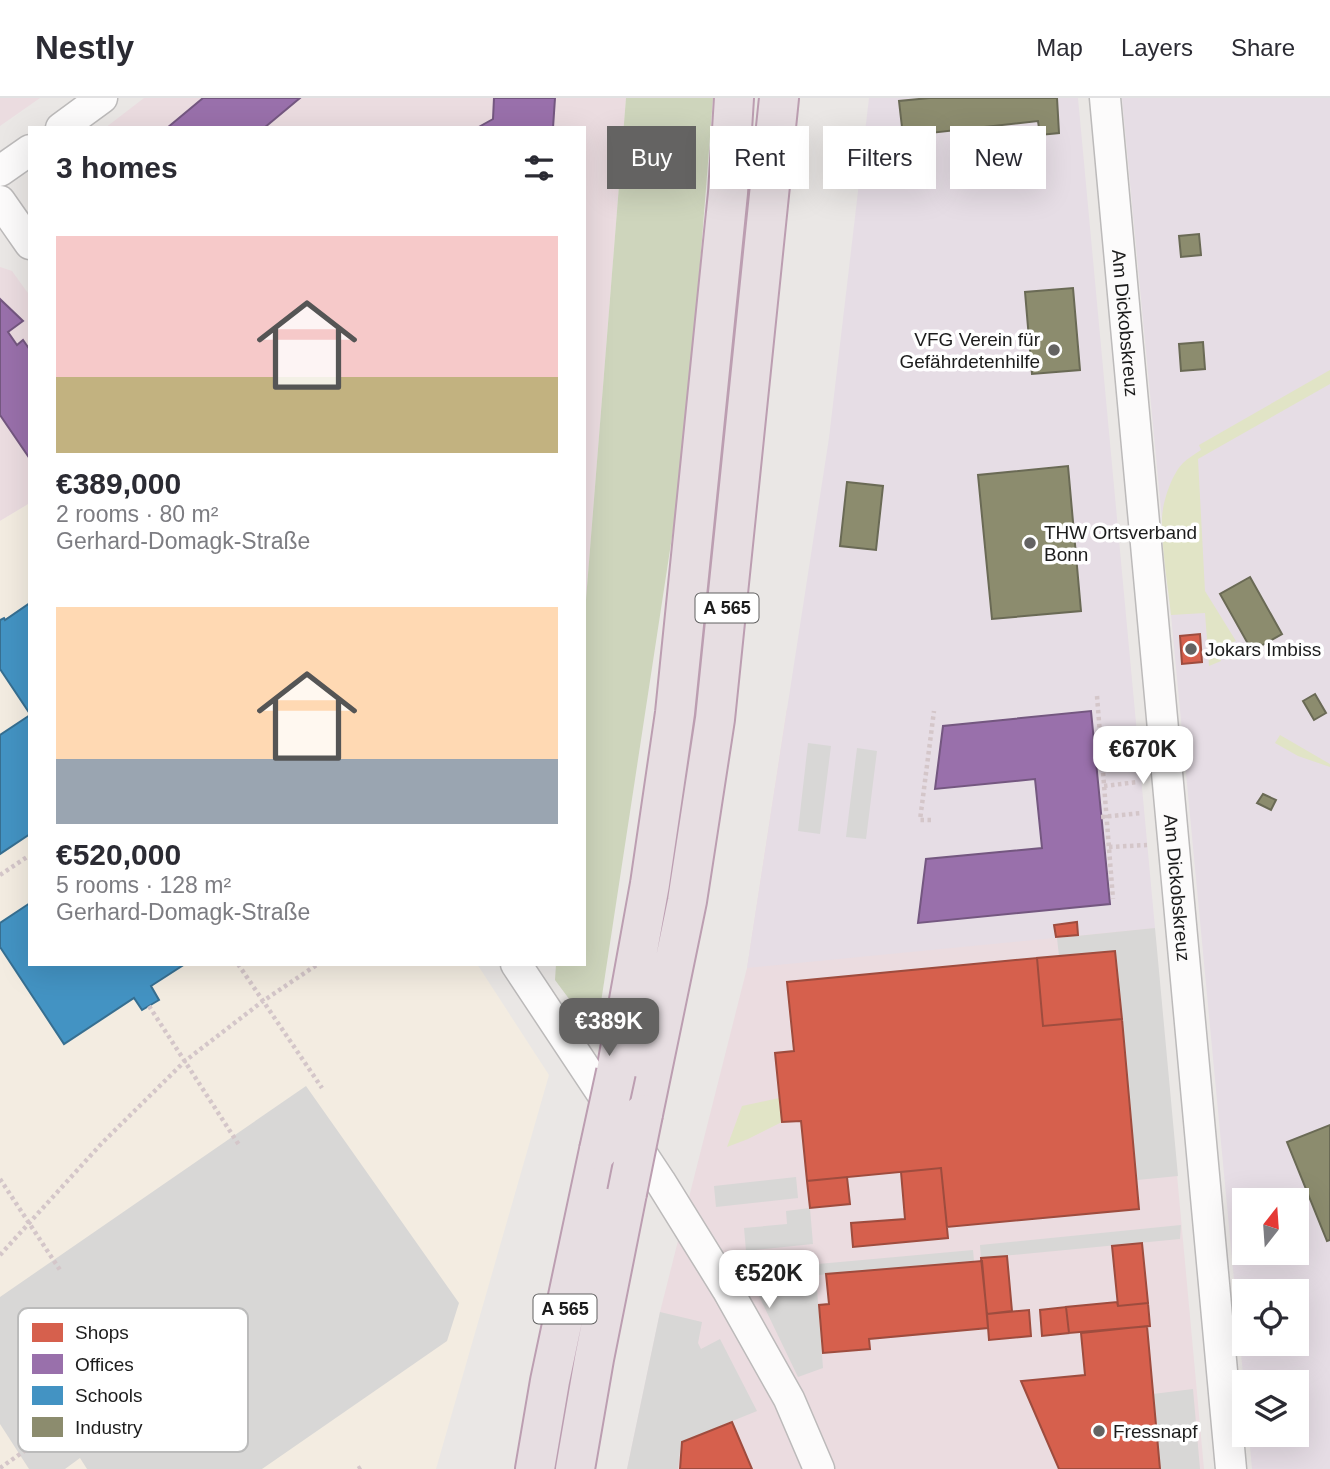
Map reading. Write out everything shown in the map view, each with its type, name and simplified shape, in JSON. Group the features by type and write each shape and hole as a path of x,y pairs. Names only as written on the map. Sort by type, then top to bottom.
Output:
{"highway":[{"name":"A 565","path":"535,1469 550,1381 616,1072 650,884 674,713 728,192 734,98"},
{"name":"A 565","path":"575,1469 594,1359 687,901 715,719 779,98"}],"street":[{"path":"64,126 102,98"},
{"name":"Am Dickobskreuz","path":"1105,98 1231,1469"},
{"path":"0,171 28,151"},
{"path":"0,201 28,241"},
{"path":"517,966 660,1181 727,1289 789,1399 819,1469"}],"path":[{"path":"1097,696 1104,816 1113,899"},
{"path":"931,820 920,820 934,711"},
{"path":"1104,816 1171,810"},
{"path":"0,875 28,856"},
{"path":"239,966 322,1088"},
{"path":"0,1255 102,1143 185,1061 263,1001 315,966"},
{"path":"149,1006 239,1145"},
{"path":"0,1179 60,1270"},
{"path":"0,1468 23,1452"}],"shaded area":[{"path":"0,98 40,98 0,126"},
{"path":"144,98 626,98 624,126 607,126 607,189 619,189 586,599 586,126 108,126"},
{"path":"869,98 1078,98 1155,928 747,968 829,438 858,189 936,189 936,126 866,126"},
{"path":"1122,98 1330,98 1330,1469 1252,1469 1250,1447 1309,1447 1309,1370 1243,1370 1241,1356 1309,1356 1309,1279 1234,1279 1233,1265 1309,1265 1309,1188 1232,1188 1232,1258"},
{"path":"0,267 12,271 28,293 28,504 0,521"},
{"path":"28,504 28,966 478,966 549,1075 436,1469 0,1469 0,521"},
{"path":"1130,663 1204,1469 627,1469 660,1312 747,968 787,708"},
{"path":"808,743 831,746 820,834 798,831"},
{"path":"857,748 877,751 866,839 846,837"},
{"path":"1155,928 1178,1176 1137,1180 1122,1019 1043,1026 1037,958 1059,956 1057,938"},
{"path":"306,1086 459,1303 447,1341 262,1469 87,1469 80,1458 65,1469 29,1469 18,1452 248,1452 248,1308 18,1308 18,1452 0,1424 0,1297"},
{"path":"796,1177 798,1198 716,1207 714,1186"},
{"path":"810,1208 813,1244 746,1251 744,1228 787,1224 786,1211"},
{"path":"1181,1225 1180,1239 981,1258 980,1245"},
{"path":"973,1250 974,1261 819,1275 818,1264"},
{"path":"816,1276 823,1368 798,1377 758,1294 789,1282"},
{"path":"660,1312 702,1322 698,1343 701,1349 720,1339 757,1411 681,1442 678,1469 627,1469"},
{"path":"1193,1389 1200,1469 1160,1469 1153,1394"}],"green space":[{"path":"626,98 713,98 686,445 596,1035 555,980 556,966 586,966 586,599 619,189 696,189 696,126 624,126"},
{"path":"1330,370 1330,384 1198,459 1205,591 1236,641 1217,649 1221,661 1209,666 1205,613 1171,615 1162,523 1163,508 1171,483 1183,463 1201,450 1199,445"},
{"path":"1280,735 1330,764 1330,767 1298,756 1275,743"},
{"path":"779,1098 782,1122 727,1147 742,1106"}],"building: Shops":[{"name":"Jokars Imbiss","path":"1200,634 1202,662 1182,664 1180,636"},
{"path":"1077,922 1078,935 1056,937 1054,925"},
{"path":"1115,951 1122,1019 1043,1026 1037,958"},
{"path":"1037,958 1043,1026 1122,1019 1139,1209 947,1227 941,1168 807,1181 801,1121 782,1122 775,1053 794,1051 787,982"},
{"path":"941,1168 948,1238 853,1247 851,1223 905,1219 901,1172"},
{"path":"847,1177 850,1204 810,1208 807,1181"},
{"path":"1142,1243 1148,1303 1118,1306 1112,1246"},
{"path":"1007,1256 1012,1311 987,1314 981,1258"},
{"path":"982,1261 988,1328 869,1339 870,1349 823,1353 819,1305 829,1304 826,1274"},
{"path":"1117,1302 1118,1306 1148,1303 1150,1326 1069,1333 1066,1307"},
{"path":"1066,1307 1069,1333 1042,1336 1040,1310"},
{"path":"1029,1310 1031,1336 989,1340 987,1314"},
{"name":"Fressnapf","path":"1147,1326 1160,1469 1059,1469 1021,1381 1085,1375 1081,1333"},
{"path":"732,1422 752,1469 680,1469 682,1442"}],"building: Offices":[{"path":"203,98 300,98 266,126 169,126"},
{"path":"494,98 555,98 553,126 481,126 493,119"},
{"path":"0,299 23,321 8,332 17,345 23,340 28,347 28,456 0,415"},
{"path":"1091,711 1110,904 918,923 926,859 1042,848 1035,779 935,789 943,726"}],"building: Schools":[{"path":"28,604 28,711 0,669 0,620 5,620"},
{"path":"28,716 28,835 0,854 0,735"},
{"path":"28,904 28,966 182,966 151,986 159,1000 142,1010 134,998 64,1044 0,947 0,923"}],"building: Industry":[{"path":"929,98 1057,98 1059,133 1046,134 1046,126 1039,126 1038,121 993,126 950,126 950,131 936,132 936,126 902,126 899,101"},
{"path":"1199,234 1201,255 1181,257 1179,236"},
{"name":"VFG Verein für Gefährdetenhilfe","path":"1073,288 1080,370 1032,374 1025,292"},
{"path":"1203,342 1205,369 1181,371 1179,344"},
{"name":"THW Ortsverband Bonn","path":"1068,466 1081,611 992,619 978,475"},
{"path":"847,482 883,486 876,550 840,546"},
{"path":"1250,577 1282,634 1252,651 1220,594"},
{"path":"1315,694 1326,713 1314,720 1303,701"},
{"path":"1263,794 1276,800 1271,810 1257,803"},
{"path":"1330,1125 1330,1240 1327,1241 1309,1196 1309,1188 1306,1188 1287,1142"}],"place":[{"name":"VFG Verein für Gefährdetenhilfe","path":"1054,350"},
{"name":"THW Ortsverband Bonn","path":"1030,543"},
{"name":"Jokars Imbiss","path":"1191,649"},
{"name":"Fressnapf","path":"1099,1431"}]}
